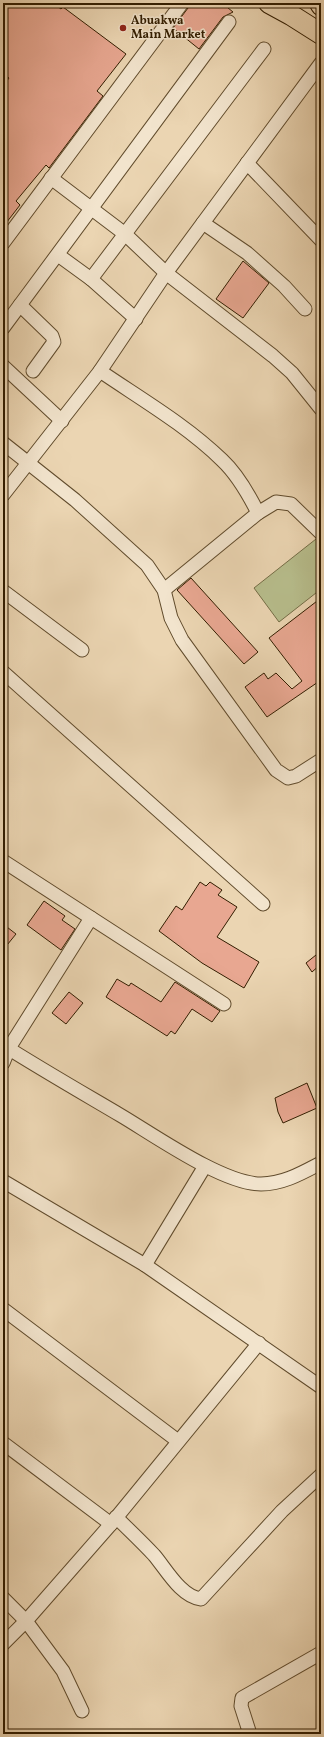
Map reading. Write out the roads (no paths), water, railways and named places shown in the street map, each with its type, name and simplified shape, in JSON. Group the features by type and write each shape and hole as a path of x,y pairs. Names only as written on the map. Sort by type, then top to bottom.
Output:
{"main road":[{"path":"269,3 321,34"}],"street":[{"path":"3,243 182,3"},
{"path":"3,328 229,22"},
{"path":"91,279 264,49"},
{"path":"3,495 100,371 166,273 321,64"},
{"path":"247,163 321,240"},
{"path":"51,178 125,234 166,273 273,356 292,373 321,409"},
{"path":"203,223 247,253 284,286 305,309"},
{"path":"58,255 91,279 136,319"},
{"path":"20,305 52,336 54,342 33,371"},
{"path":"3,366 62,421"},
{"path":"100,371 188,431 223,461 250,496 258,513"},
{"path":"3,443 75,500 146,565 164,590 171,618 182,640 276,770 288,778 296,776 321,760"},
{"path":"164,590 258,513 276,502 291,504 321,533"},
{"path":"3,591 82,650"},
{"path":"3,672 263,904"},
{"path":"3,861 224,1004"},
{"path":"3,1063 6,1047 90,918"},
{"path":"6,1047 206,1166 245,1182 262,1184 278,1182 296,1176 321,1163"},
{"path":"145,1265 206,1166"},
{"path":"3,1181 145,1265 321,1387"},
{"path":"3,1309 178,1441"},
{"path":"3,1644 26,1621 113,1521 259,1343"},
{"path":"3,1443 113,1521 154,1555 172,1579 189,1595 201,1599 282,1511 321,1474"},
{"path":"3,1598 26,1621 63,1671 82,1711"},
{"path":"250,1734 241,1706 242,1698 321,1653"}],"place":[{"name":"Abuakwa Main Market","path":"123,28"}]}
